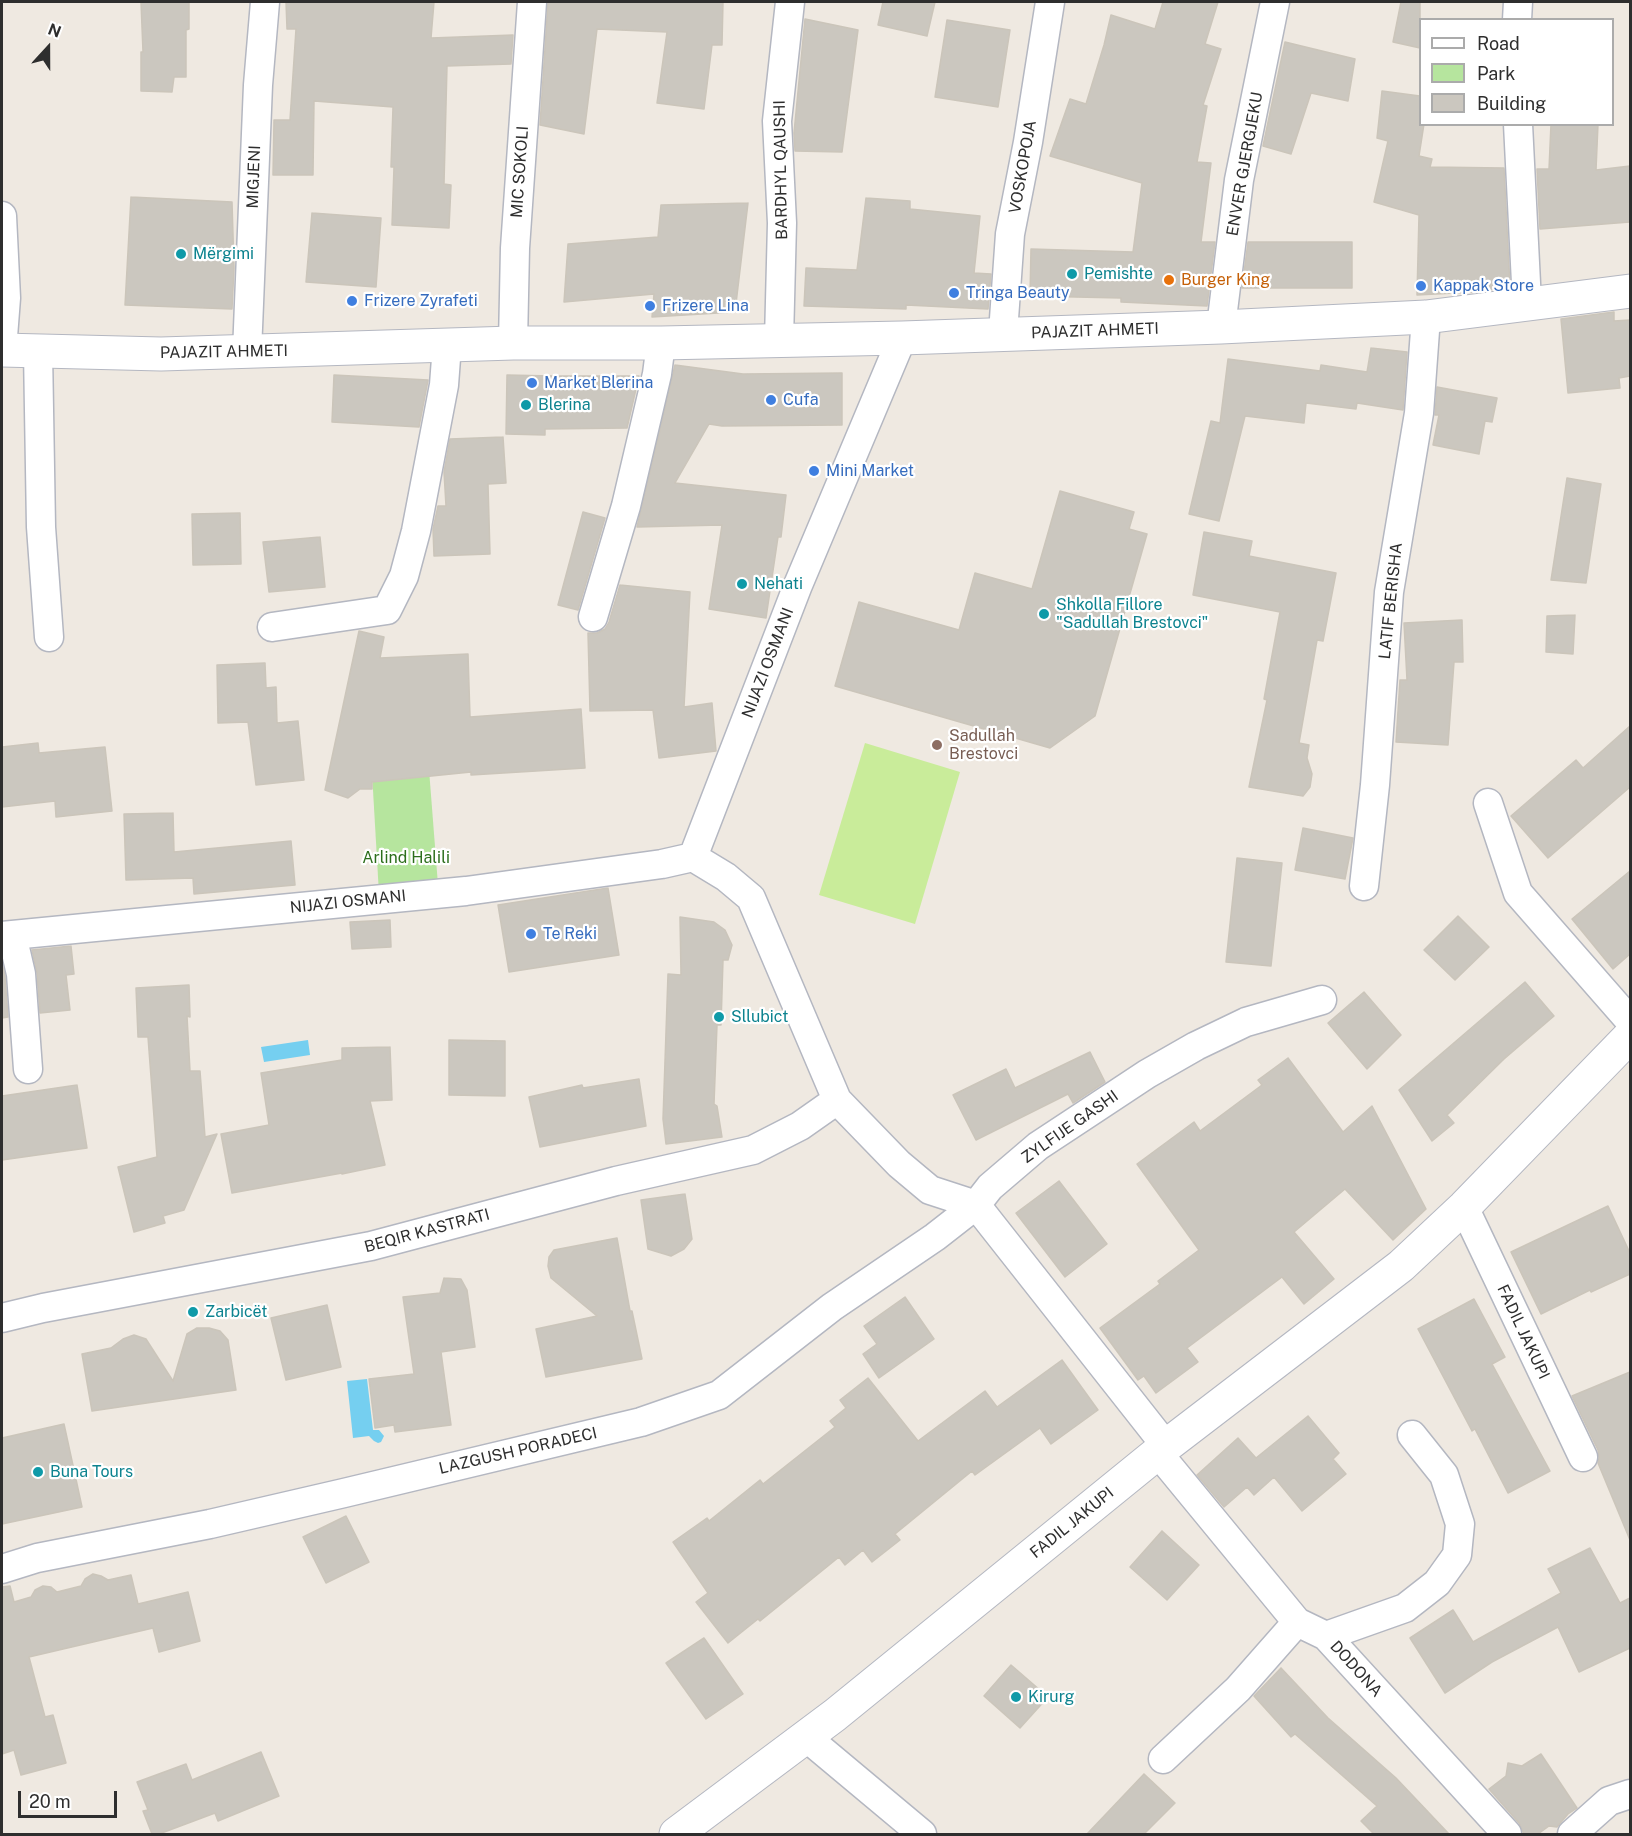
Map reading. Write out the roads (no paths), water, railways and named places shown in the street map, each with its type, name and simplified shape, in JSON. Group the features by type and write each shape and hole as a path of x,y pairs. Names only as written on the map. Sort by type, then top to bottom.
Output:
{"street":[{"name":"MIGJENI","path":"247,352 258,97 265,2"},
{"name":"MIC SOKOLI","path":"513,343 515,248 532,2"},
{"name":"BARDHYL QAUSHI","path":"779,340 782,223 777,121 790,2"},
{"name":"VOSKOPOJA","path":"1003,333 1010,234 1028,141 1050,2"},
{"name":"ENVER GJERGJEKU","path":"1221,327 1239,180 1275,2"},
{"path":"1517,18 1518,2"},
{"path":"1518,126 1527,303"},
{"path":"2,216 6,298 2,350"},
{"name":"PAJAZIT AHMETI","path":"2,350 161,354 513,343 661,343 902,338 1221,327 1426,316 1630,291"},
{"name":"LATIF BERISHA","path":"1364,886 1375,785 1389,592 1419,413 1426,316"},
{"name":"NIJAZI OSMANI","path":"7,936 466,891 662,864 693,857 798,585 902,338"},
{"path":"593,617 626,506 657,374 661,343"},
{"path":"272,627 387,610 404,576 416,531 444,385 447,345"},
{"path":"38,351 41,517 49,637"},
{"path":"1488,803 1518,893 1630,1021"},
{"path":"693,857 726,877 751,898 837,1100 899,1164 930,1190 976,1205 1162,1450"},
{"path":"7,936 21,974 28,1069"},
{"name":"ZYLFIJE GASHI","path":"976,1205 990,1187 1038,1146 1147,1074 1196,1046 1246,1022 1322,1000"},
{"name":"FADIL JAKUPI","path":"676,1834 835,1715 1162,1450 1401,1266 1464,1207 1630,1036"},
{"name":"BEQIR KASTRATI","path":"2,1318 43,1308 371,1246 616,1181 753,1150 800,1126 837,1100"},
{"name":"LAZGUSH PORADECI","path":"2,1569 37,1558 210,1524 641,1422 719,1395 832,1308 935,1237 976,1205"},
{"name":"FADIL JAKUPI","path":"1464,1207 1583,1457"},
{"path":"1326,1636 1405,1608 1437,1583 1457,1555 1460,1524 1444,1475 1412,1434"},
{"name":"DODONA","path":"1162,1450 1297,1622 1326,1636 1507,1834"},
{"path":"1163,1759 1238,1689 1297,1622"},
{"path":"806,1737 922,1834"},
{"path":"1572,1834 1609,1801 1630,1794"}],"water":[{"path":"308,1040 310,1055 264,1062 261,1047"},
{"path":"367,1379 373,1430 379,1430 384,1436 378,1443 369,1436 353,1438 347,1381"}],"place":[{"name":"Mërgimi","path":"181,254"},
{"name":"Pemishte","path":"1072,274"},
{"name":"Burger King","path":"1169,280"},
{"name":"Kappak Store","path":"1421,286"},
{"name":"Tringa Beauty","path":"954,293"},
{"name":"Frizere Zyrafeti","path":"352,301"},
{"name":"Frizere Lina","path":"650,306"},
{"name":"Market Blerina","path":"532,383"},
{"name":"Cufa","path":"771,400"},
{"name":"Blerina","path":"526,405"},
{"name":"Mini Market","path":"814,471"},
{"name":"Nehati","path":"742,584"},
{"name":"Shkolla Fillore \"Sadullah Brestovci\"","path":"1044,614"},
{"name":"Sadullah Brestovci","path":"937,745"},
{"name":"Te Reki","path":"531,934"},
{"name":"Sllubict","path":"719,1017"},
{"name":"Zarbicët","path":"193,1312"},
{"name":"Buna Tours","path":"38,1472"},
{"name":"Kirurg","path":"1016,1697"}],"park label":[{"name":"Arlind Halili","path":"406,858"}]}
